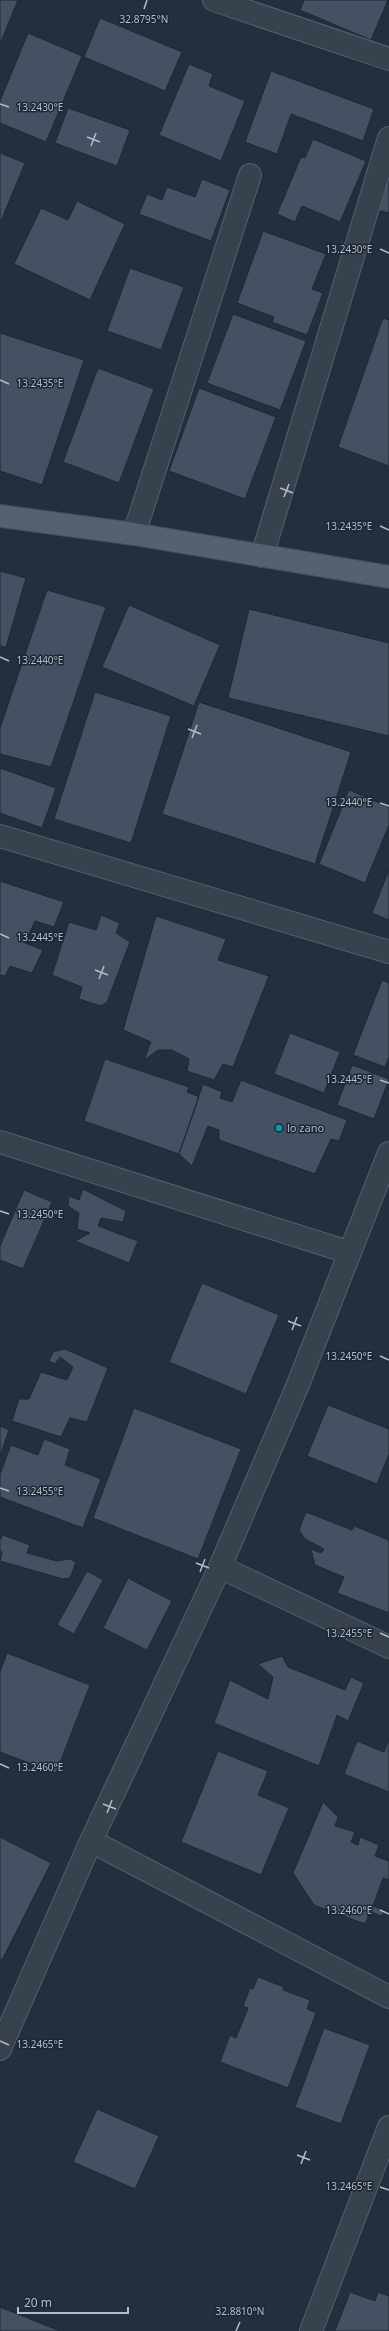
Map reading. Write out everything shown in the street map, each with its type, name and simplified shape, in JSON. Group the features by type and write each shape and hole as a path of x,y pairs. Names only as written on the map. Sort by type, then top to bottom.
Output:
{"main road":[{"path":"0,516 134,534 389,578"}],"street":[{"path":"214,0 389,59"},
{"path":"262,556 389,138"},
{"path":"134,534 250,175"},
{"path":"0,836 389,952"},
{"path":"0,1142 348,1252"},
{"path":"0,2048 91,1841 220,1566 296,1387 348,1252 389,1153"},
{"path":"220,1566 389,1647"},
{"path":"91,1841 389,1997"},
{"path":"311,2331 389,2127"}],"building":[{"path":"0,0 18,0 0,44"},
{"path":"304,0 388,0 371,40 300,10"},
{"path":"100,18 182,52 165,91 84,57"},
{"path":"28,33 82,56 46,142 0,123 0,101"},
{"path":"189,64 213,74 209,86 245,101 221,161 159,135"},
{"path":"271,71 374,109 363,141 291,114 277,154 245,142"},
{"path":"68,108 130,130 117,166 55,143"},
{"path":"313,139 366,161 340,222 302,206 295,222 277,214 301,157 305,158"},
{"path":"0,153 25,163 1,221 0,221"},
{"path":"389,164 389,213 378,210"},
{"path":"202,179 230,190 211,241 139,214 147,194 162,200 167,187 195,197"},
{"path":"77,201 125,224 90,300 14,264 41,208 68,220"},
{"path":"263,231 326,254 312,289 323,293 307,335 272,322 274,317 237,303"},
{"path":"130,268 184,287 161,350 107,331"},
{"path":"233,314 306,341 280,410 207,383"},
{"path":"383,318 389,320 389,466 338,447"},
{"path":"0,333 84,360 42,485 0,471"},
{"path":"98,368 154,389 119,483 63,462"},
{"path":"199,388 276,417 245,499 169,471"},
{"path":"0,571 26,578 6,647 0,646"},
{"path":"47,590 106,607 51,767 0,754 0,728"},
{"path":"129,605 220,645 194,706 102,667"},
{"path":"249,609 389,643 389,736 228,698"},
{"path":"95,692 171,716 131,843 54,819"},
{"path":"199,702 351,752 315,864 162,814"},
{"path":"0,768 56,788 42,828 0,813"},
{"path":"349,790 389,807 389,825 365,883 319,864"},
{"path":"389,870 389,920 372,913"},
{"path":"0,881 64,902 54,927 35,921 25,943 43,950 32,973 10,966 5,976 0,975"},
{"path":"101,915 120,923 116,933 130,942 107,1002 101,1006 79,999 82,987 52,975 69,922 96,930"},
{"path":"156,916 226,939 218,960 269,976 233,1067 223,1064 214,1080 187,1071 189,1059 172,1050 158,1050 144,1060 151,1042 123,1030"},
{"path":"382,980 389,983 389,1057 385,1067 353,1055"},
{"path":"290,1033 340,1052 324,1093 274,1074"},
{"path":"105,1059 189,1087 187,1092 199,1097 179,1154 84,1121"},
{"path":"352,1065 389,1079 374,1119 337,1105"},
{"name":"lo zano","path":"241,1080 347,1120 339,1141 331,1139 315,1174 219,1140 219,1130 208,1126 192,1166 179,1154 203,1084 222,1092 220,1098 232,1102"},
{"path":"83,1189 126,1211 123,1222 101,1218 98,1226 138,1241 129,1263 75,1241 90,1233 77,1229 79,1213 68,1206 69,1196 79,1200"},
{"path":"24,1190 52,1202 23,1269 0,1260 0,1246"},
{"path":"202,1283 279,1315 246,1394 169,1362"},
{"path":"65,1349 108,1368 87,1422 70,1418 61,1437 12,1421 19,1399 29,1399 41,1372 67,1380 73,1367 60,1357 55,1364 49,1361 53,1352"},
{"path":"328,1405 389,1429 389,1454 377,1484 307,1456"},
{"path":"134,1408 241,1449 198,1559 93,1518"},
{"path":"0,1426 9,1430 0,1456"},
{"path":"44,1439 70,1449 65,1465 101,1479 83,1528 0,1497 0,1474 11,1445 38,1455"},
{"path":"306,1512 352,1530 354,1526 389,1540 389,1613 337,1593 344,1577 315,1565 311,1549 321,1553 324,1549 305,1539 299,1530"},
{"path":"3,1535 30,1545 27,1553 57,1561 70,1559 76,1562 70,1578 63,1579 0,1561 2,1552 0,1551 0,1540"},
{"path":"87,1571 103,1580 74,1634 57,1625"},
{"path":"128,1578 172,1601 147,1650 103,1628"},
{"path":"7,1653 90,1685 56,1773 0,1752 0,1672"},
{"path":"282,1656 288,1667 345,1690 351,1677 364,1683 348,1721 337,1715 319,1766 214,1723 230,1680 268,1699 273,1677 258,1664"},
{"path":"389,1739 389,1792 344,1774 357,1741 384,1752"},
{"path":"218,1751 268,1771 258,1795 289,1808 261,1875 181,1842"},
{"path":"323,1802 338,1817 335,1826 355,1832 351,1842 358,1845 360,1837 379,1845 375,1856 389,1861 389,1880 383,1878 373,1906 384,1910 382,1916 370,1912 365,1924 314,1905 293,1873"},
{"path":"0,1837 51,1863 2,1960 0,1959"},
{"path":"258,1977 284,1987 283,1990 310,2000 307,2009 316,2013 288,2088 220,2062 230,2035 236,2038 248,2008 243,2006 250,1988 253,1989"},
{"path":"324,2028 370,2045 341,2124 295,2107"},
{"path":"97,2109 159,2136 135,2189 73,2162"},
{"path":"350,2292 375,2301 378,2292 389,2296 389,2331 335,2331"},
{"path":"0,2307 60,2331 0,2331"}],"place":[{"name":"lo zano","path":"279,1128"}]}
